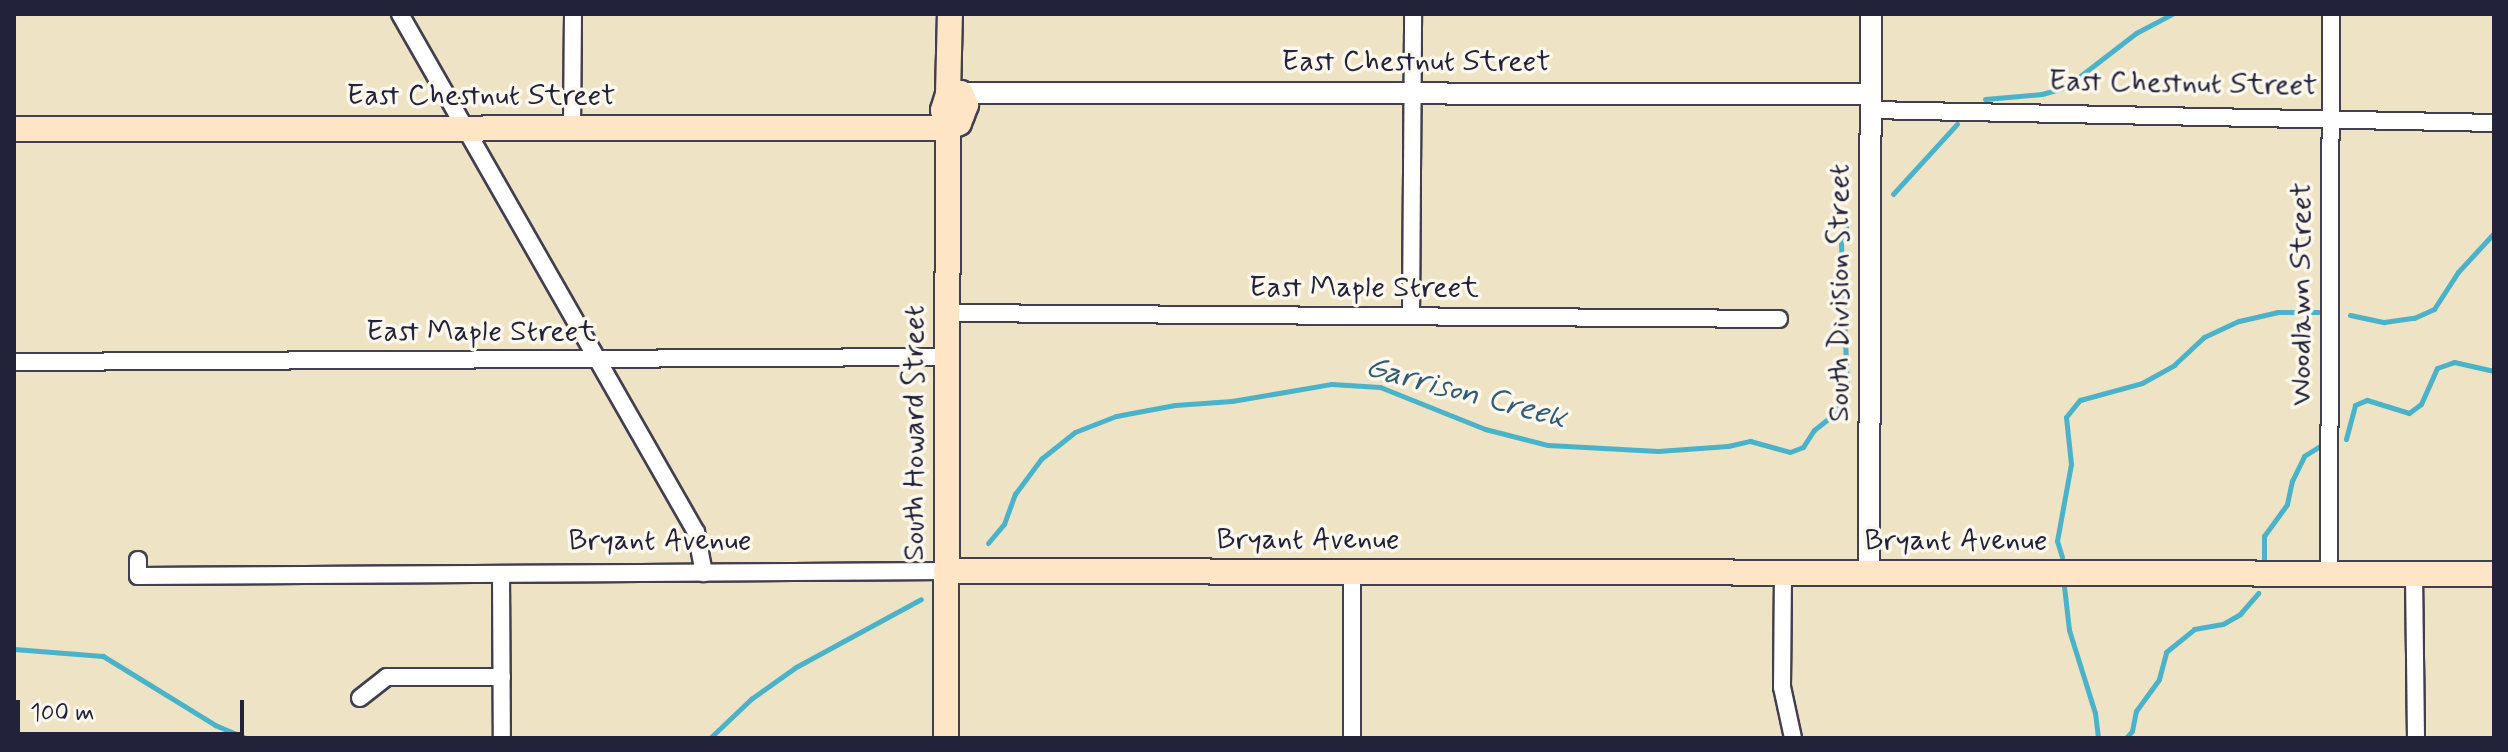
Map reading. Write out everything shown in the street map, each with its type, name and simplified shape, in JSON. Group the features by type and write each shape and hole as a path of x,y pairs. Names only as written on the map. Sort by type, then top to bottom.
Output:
{"main road":[{"path":"948,128 959,123 966,105 956,93 949,64 950,14"},
{"name":"East Chestnut Street","path":"14,129 948,128"},
{"name":"South Howard Street","path":"946,738 948,128"},
{"name":"Bryant Avenue","path":"946,571 2494,574"}],"street":[{"path":"400,14 462,128 696,532 704,573"},
{"path":"572,128 573,14"},
{"path":"1411,316 1413,14"},
{"name":"South Division Street","path":"1869,573 1871,14"},
{"name":"Woodlawn Street","path":"2329,574 2331,14"},
{"name":"East Chestnut Street","path":"956,93 1412,94 1870,102 2494,123"},
{"name":"East Maple Street","path":"948,313 1779,319"},
{"name":"East Maple Street","path":"14,362 948,357"},
{"name":"Bryant Avenue","path":"138,560 138,576 946,571"},
{"path":"1352,572 1352,738"},
{"path":"1783,573 1782,687 1793,738"},
{"path":"501,574 502,738"},
{"path":"2414,574 2416,738"},
{"path":"360,698 387,677 502,677"}],"waterway":[{"name":"Garrison Creek","path":"1985,99 2042,94 2066,87 2136,33 2172,14"},
{"name":"Garrison Creek","path":"1893,194 1957,124"},
{"name":"Garrison Creek","path":"988,543 1004,524 1015,494 1041,459 1075,432 1116,416 1331,384 1380,387 1485,429 1548,445 1658,451 1728,446 1750,441 1790,452 1803,447 1814,430 1832,416 1847,387 1841,242 1846,227"},
{"path":"2350,315 2384,322 2414,318 2434,309 2458,272 2494,233"},
{"path":"2062,557 2057,541 2071,464 2066,417 2080,400 2142,383 2174,365 2204,337 2239,321 2277,312 2318,312"},
{"path":"2346,439 2355,405 2367,400 2409,413 2421,404 2437,368 2454,362 2494,371"},
{"path":"2264,560 2264,536 2287,504 2292,481 2304,456 2320,446"},
{"path":"2064,586 2069,630 2095,713 2098,738"},
{"path":"2126,738 2132,731 2136,711 2159,679 2166,652 2194,629 2223,624 2240,614 2258,593"},
{"name":"Garrison Creek","path":"710,738 751,699 796,667 921,599"},
{"name":"Garrison Creek","path":"14,649 103,656 215,725 246,738"}]}
